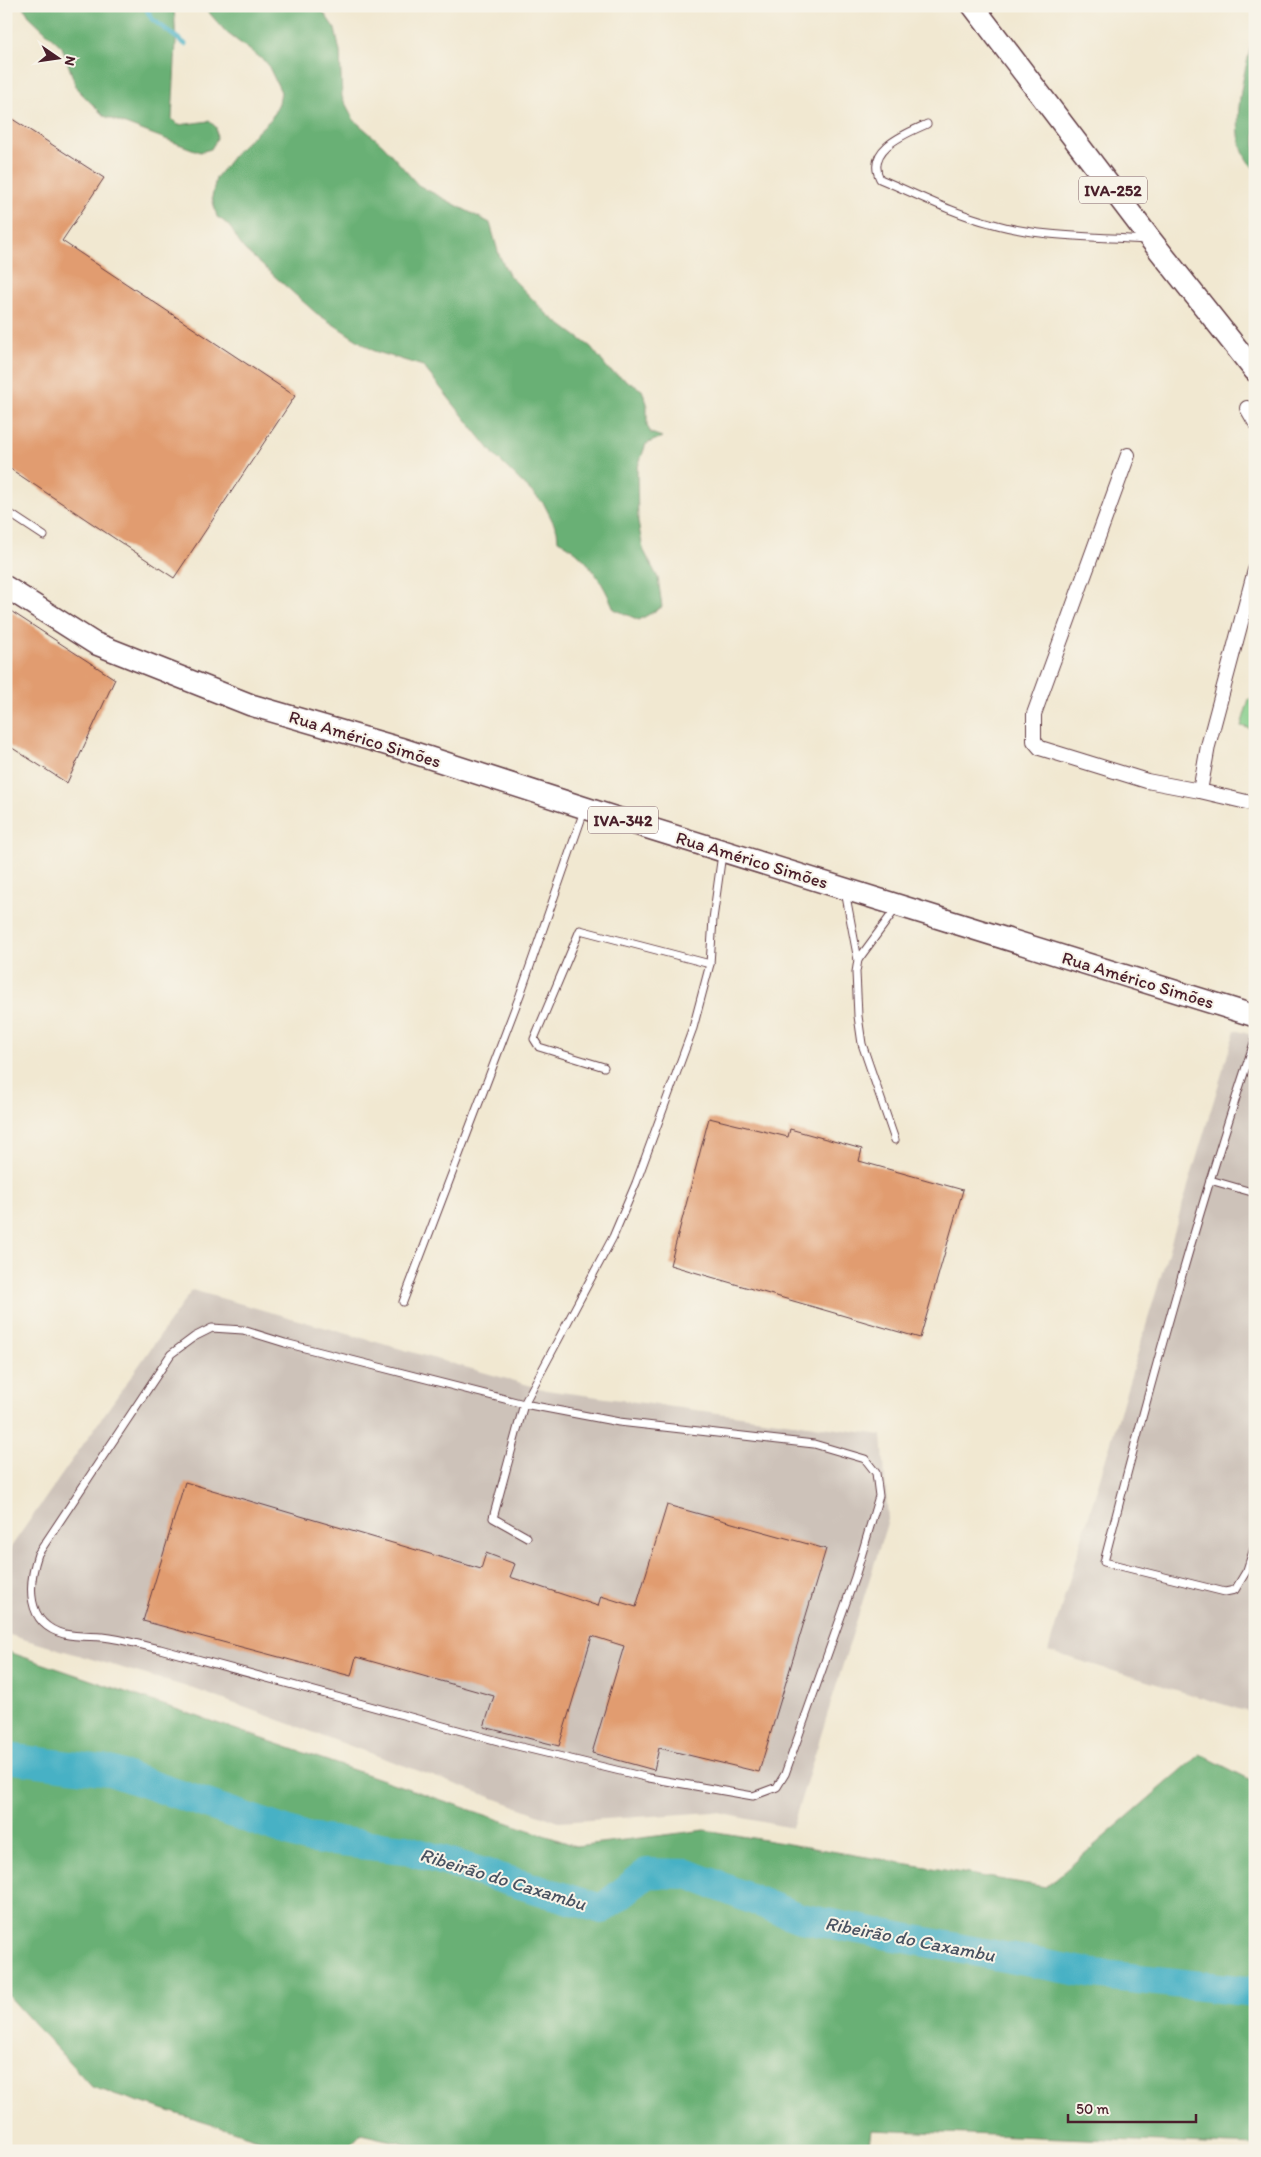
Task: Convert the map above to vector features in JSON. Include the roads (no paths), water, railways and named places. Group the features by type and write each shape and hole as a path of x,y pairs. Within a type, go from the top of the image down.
{"main road":[{"name":"IVA-252","path":"973,6 1151,240 1255,371"},
{"name":"Rua Américo Simões","path":"6,587 94,643 251,705 399,748 585,809 1255,1016"}],"street":[{"path":"1247,408 1255,422"},
{"path":"1128,455 1034,714 1034,741 1040,748 1138,778 1255,804"},
{"path":"1200,791 1208,746 1255,570"}],"lane":[{"path":"927,124 894,140 878,156 875,169 880,179 945,208 991,224 1041,233 1151,240"},
{"path":"6,510 44,536"},
{"path":"403,1302 520,995 585,809"},
{"path":"527,1537 493,1518 524,1404 613,1237 636,1183 693,1028 710,964 722,851"},
{"path":"845,888 858,960 858,1016 862,1044 895,1140"},
{"path":"858,960 898,905"},
{"path":"604,1067 538,1047 534,1040 580,930 710,964"},
{"path":"1255,1040 1210,1180 1140,1420 1104,1562 1225,1592 1235,1590 1247,1570 1255,1545"},
{"path":"1210,1180 1255,1193"},
{"path":"212,1328 243,1330 285,1343 524,1404 619,1422 814,1444 865,1459 876,1473 879,1496 855,1577 785,1774 777,1787 753,1796 649,1778 513,1745 160,1648 105,1637 64,1634 45,1624 34,1608 30,1593 31,1575 38,1554 63,1514 171,1354 194,1337 212,1328"}],"waterway":[{"path":"145,6 152,19 185,44"},
{"name":"Ribeirão do Caxambu","path":"6,1758 110,1771 306,1838 405,1849 602,1909 647,1873 688,1874 800,1918 1094,1974 1255,1992"}]}
